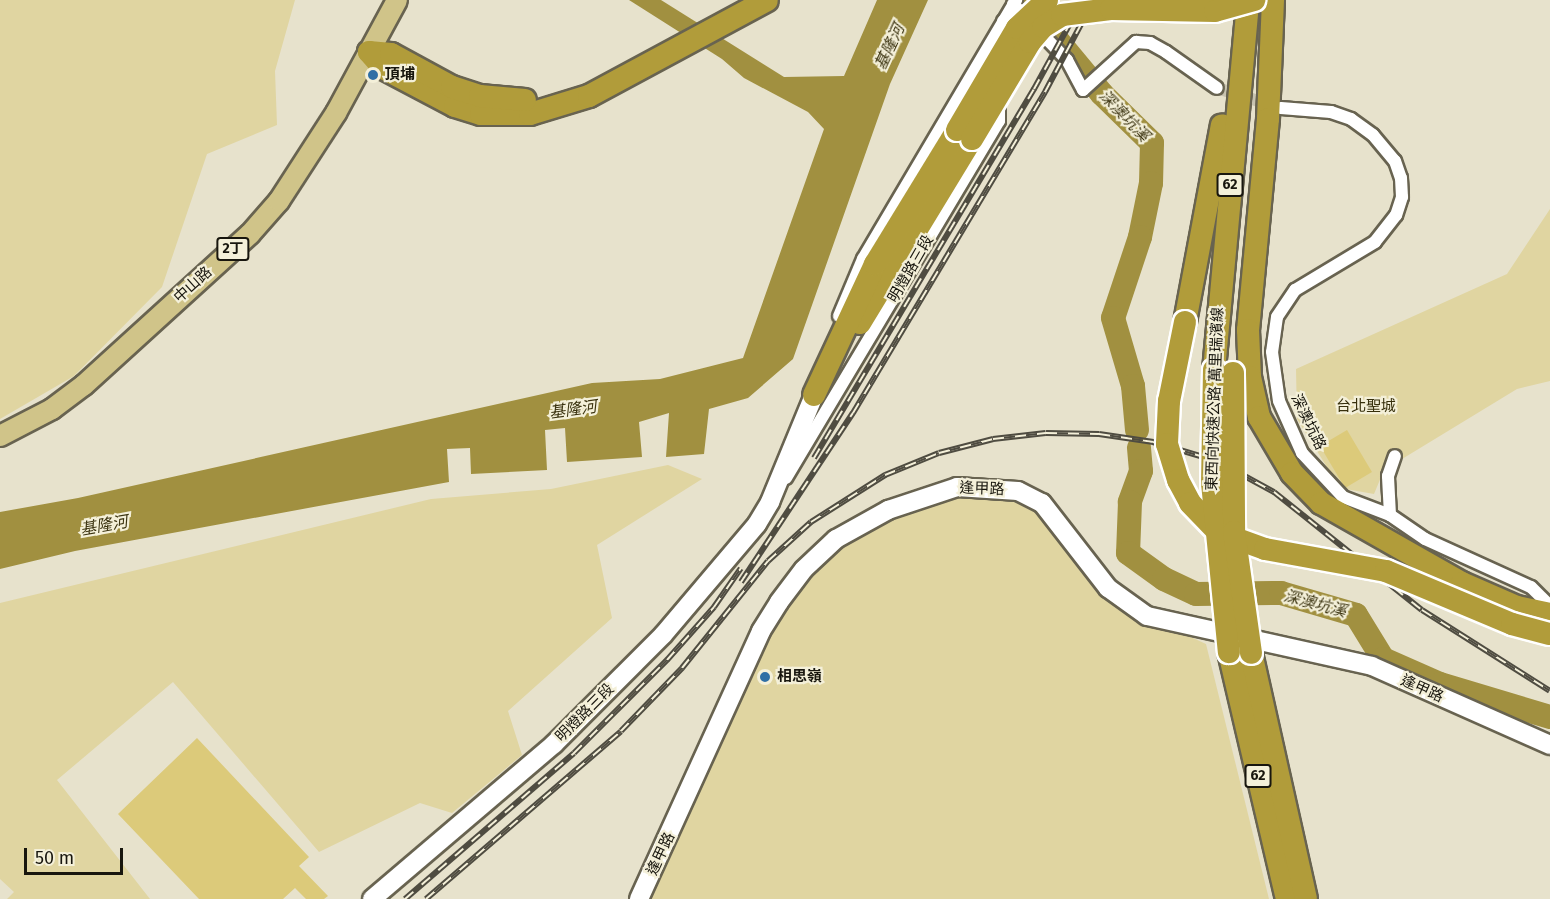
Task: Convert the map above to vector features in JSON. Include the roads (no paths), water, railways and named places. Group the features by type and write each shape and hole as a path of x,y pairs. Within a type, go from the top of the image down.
{"highway":[{"path":"369,52 383,68 429,95 480,114 531,114 557,109 737,0"},
{"path":"624,70 767,0"},
{"path":"814,394 965,134 1017,28 1047,0"},
{"path":"1247,0 1169,401 1167,444 1175,472 1190,503 1218,532 1264,549 1386,572 1512,624 1550,634"},
{"name":"東西向快速公路 萬里瑞濱線","path":"1247,0 1232,373 1234,532 1240,653 1287,899"},
{"path":"965,134 1042,27 1062,15 1111,9 1215,11 1254,0"},
{"name":"東西向快速公路 萬里瑞濱線","path":"1232,373 1236,303 1270,0"},
{"path":"1232,373 1292,472 1321,503 1462,584 1517,607 1550,614"},
{"name":"東西向快速公路 萬里瑞濱線","path":"1240,653 1306,899"}],"main road":[{"name":"中山路","path":"0,436 52,409 84,385 250,234 285,191 336,113 397,0"},
{"name":"明燈路三段","path":"372,899 554,744 663,635 757,524 771,502 814,394"},
{"name":"逢甲路","path":"639,899 761,632 779,602 804,569 836,539 888,510 957,487 1018,491 1042,503 1108,588 1147,616 1371,666 1550,745"}],"street":[{"name":"明燈路三段","path":"814,394 840,314 863,260 1014,3 1067,60 1078,85 1085,91 1136,42 1150,43 1217,88"},
{"name":"明燈路三段","path":"771,502 999,122 1003,21"},
{"path":"973,73 991,68 996,72 999,84"},
{"name":"深澳坑路","path":"1281,108 1331,112 1352,119 1373,135 1395,161 1401,178 1402,197 1396,215 1375,242 1295,290 1284,302 1277,316 1272,352 1279,401 1302,453 1343,497 1390,515 1425,539 1530,586 1550,606"},
{"path":"1390,515 1388,476 1395,456"}],"water":[{"name":"基隆河","path":"629,0 661,0 784,77 844,76 877,0 928,0 890,84 793,359 748,398 709,409 704,454 666,457 669,413 639,422 642,457 567,462 565,428 545,430 547,470 471,474 470,448 447,449 449,482 75,551 0,569 0,512 78,498 592,383 660,379 743,358 824,129 808,112 744,78 722,59"}],"waterway":[{"name":"深澳坑溪","path":"1024,0 1102,94 1152,143 1151,183 1140,237 1113,318 1133,386 1137,430"},
{"name":"深澳坑溪","path":"1139,448 1141,471 1130,502 1128,553 1164,579 1196,594 1281,593 1356,615 1383,659 1440,684 1550,717"}],"tunnel":[{"path":"1217,88 1271,105"}],"railway":[{"path":"814,458 1034,89 1083,0"},
{"path":"741,582 853,413 1045,92 1094,0"},
{"path":"426,899 621,731 682,668 768,561 811,522 885,475 939,453 993,439 1046,433 1099,434 1153,442 1217,461 1274,492 1422,610 1550,691"},
{"path":"405,899 574,753 667,660 714,607 741,568"}],"place":[{"name":"頂埔","path":"373,75"},
{"name":"相思嶺","path":"765,677"}],"park label":[{"name":"台北聖城","path":"1366,407"}]}
